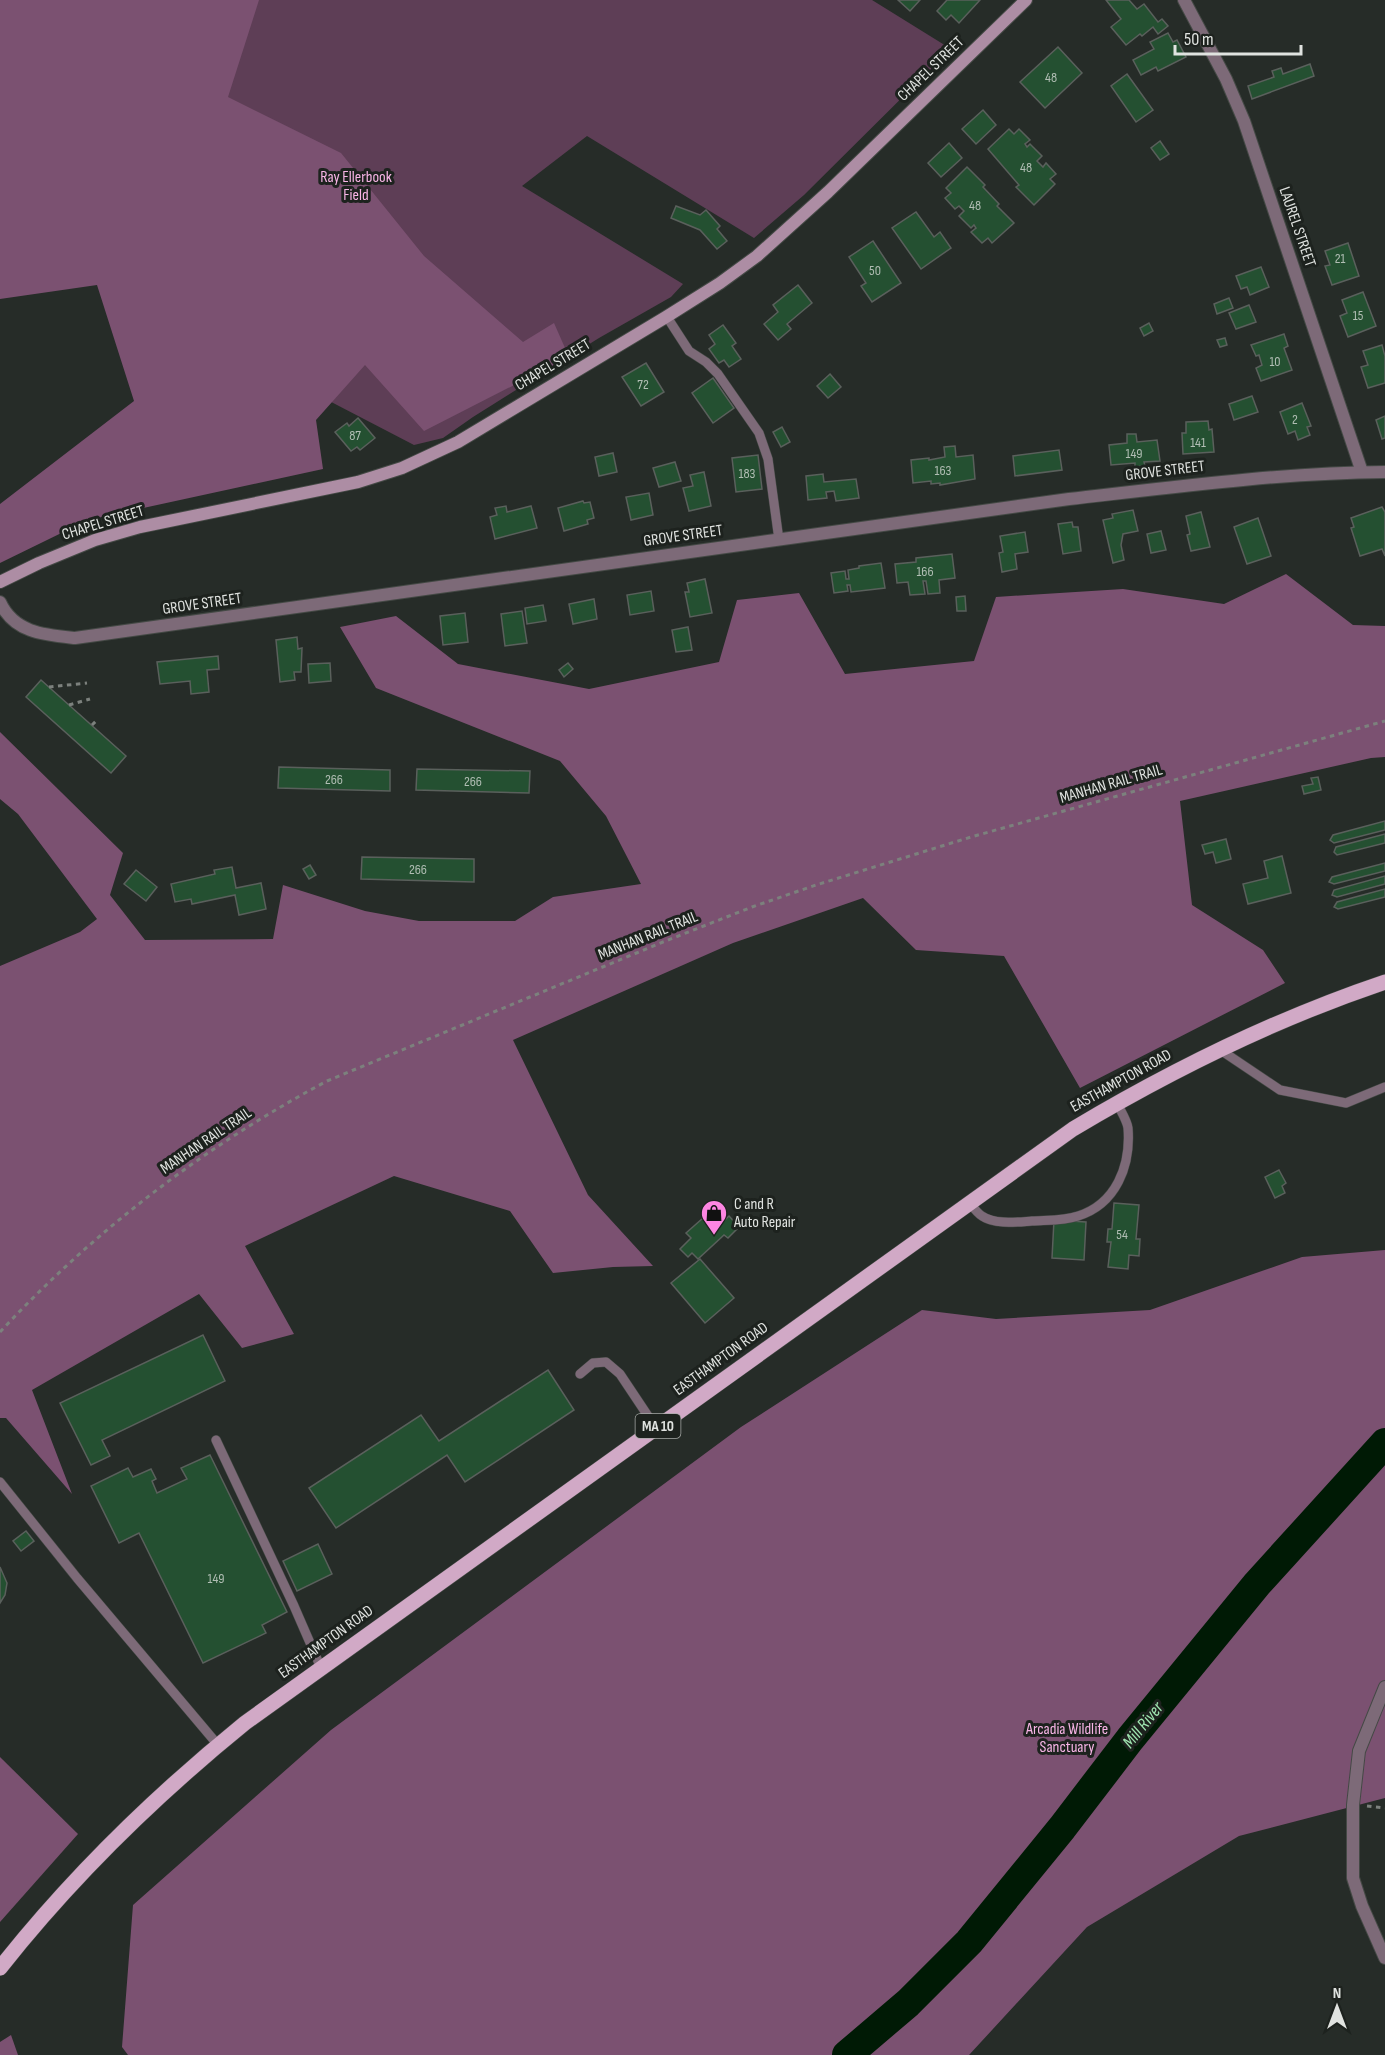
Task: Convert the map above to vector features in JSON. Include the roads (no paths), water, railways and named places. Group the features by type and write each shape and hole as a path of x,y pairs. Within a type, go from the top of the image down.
{"main road":[{"name":"CHAPEL STREET","path":"0,582 72,549 140,527 358,482 402,468 458,442 667,316 720,283 757,256 790,227 1022,1"},
{"name":"EASTHAMPTON ROAD","path":"0,1968 60,1897 105,1849 218,1744 1073,1129 1219,1049 1323,1004 1385,982"}],"street":[{"name":"LAUREL STREET","path":"1184,0 1226,79 1244,121 1362,472"},
{"name":"GROVE STREET","path":"0,602 11,619 22,627 43,635 75,638 1069,499 1298,475 1385,472"},
{"path":"1385,1687 1359,1751 1353,1805 1353,1878 1362,1906 1385,1958"}],"lane":[{"path":"667,316 688,351 706,362 718,374 759,433 768,459 779,540"},
{"path":"1219,1049 1280,1090 1346,1103 1385,1087"},
{"path":"970,1203 981,1216 990,1220 1007,1222 1076,1217 1100,1206 1115,1189 1122,1176 1126,1154 1128,1126 1117,1103"},
{"path":"580,1374 593,1363 606,1362 620,1374 656,1428"},
{"path":"216,1440 321,1668"},
{"path":"0,1482 85,1587 218,1744"}],"waterway":[{"name":"Mill River","path":"847,2055 908,2003 969,1942 1257,1584 1385,1443"}],"place":[{"name":"C and R Auto Repair","path":"714,1236"}],"park label":[{"name":"Ray Ellerbook Field","path":"356,186"},
{"name":"Arcadia Wildlife Sanctuary","path":"1067,1738"}]}
